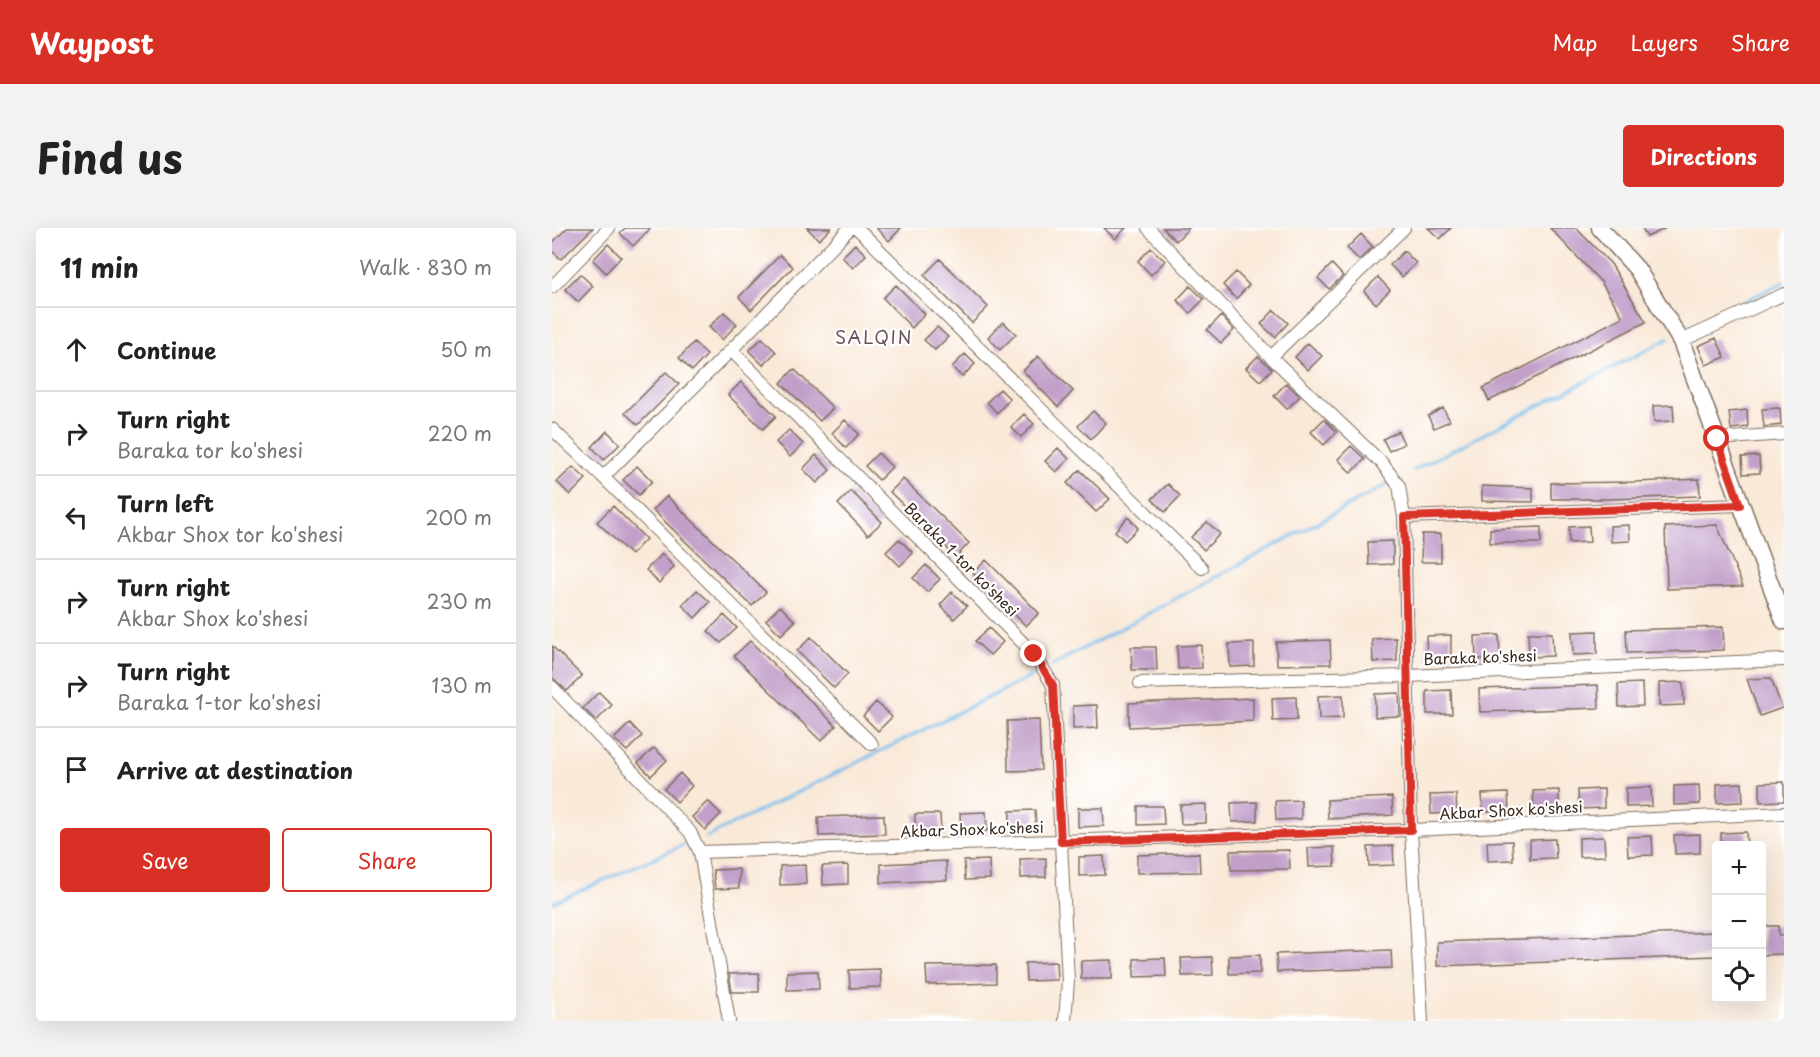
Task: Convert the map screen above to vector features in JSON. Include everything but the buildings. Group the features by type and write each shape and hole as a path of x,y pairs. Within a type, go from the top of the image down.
{"street":[{"path":"552,287 609,228"},
{"path":"603,477 850,228"},
{"path":"857,228 1202,568"},
{"path":"1148,228 1271,357 1382,463 1399,486 1404,517 1411,830 1422,1021"},
{"path":"1271,357 1404,228"},
{"path":"1600,228 1637,269 1681,341 1740,505 1780,595 1784,621"},
{"path":"1681,341 1784,294"},
{"name":"Baraka 1-tor ko'shesi","path":"731,350 1034,654 1053,685 1068,981 1065,1021"},
{"path":"552,429 872,744"},
{"path":"1717,439 1784,434"},
{"path":"1404,517 1740,505"},
{"name":"Baraka ko'shesi","path":"1140,683 1407,676 1784,660"},
{"path":"552,687 690,832 700,852 729,1021"},
{"name":"Akbar Shox ko'shesi","path":"700,852 1411,830 1784,813"}],"waterway":[{"path":"1684,330 1784,282"},
{"path":"1414,470 1668,339"},
{"path":"1053,665 1392,482"},
{"path":"707,837 1038,673"},
{"path":"552,903 688,843"}],"district":[{"name":"SALQIN","path":"874,338"}],"route":[{"path":"1034,654 1053,685 1061,842 1411,830 1404,517 1740,505 1717,439"}]}
